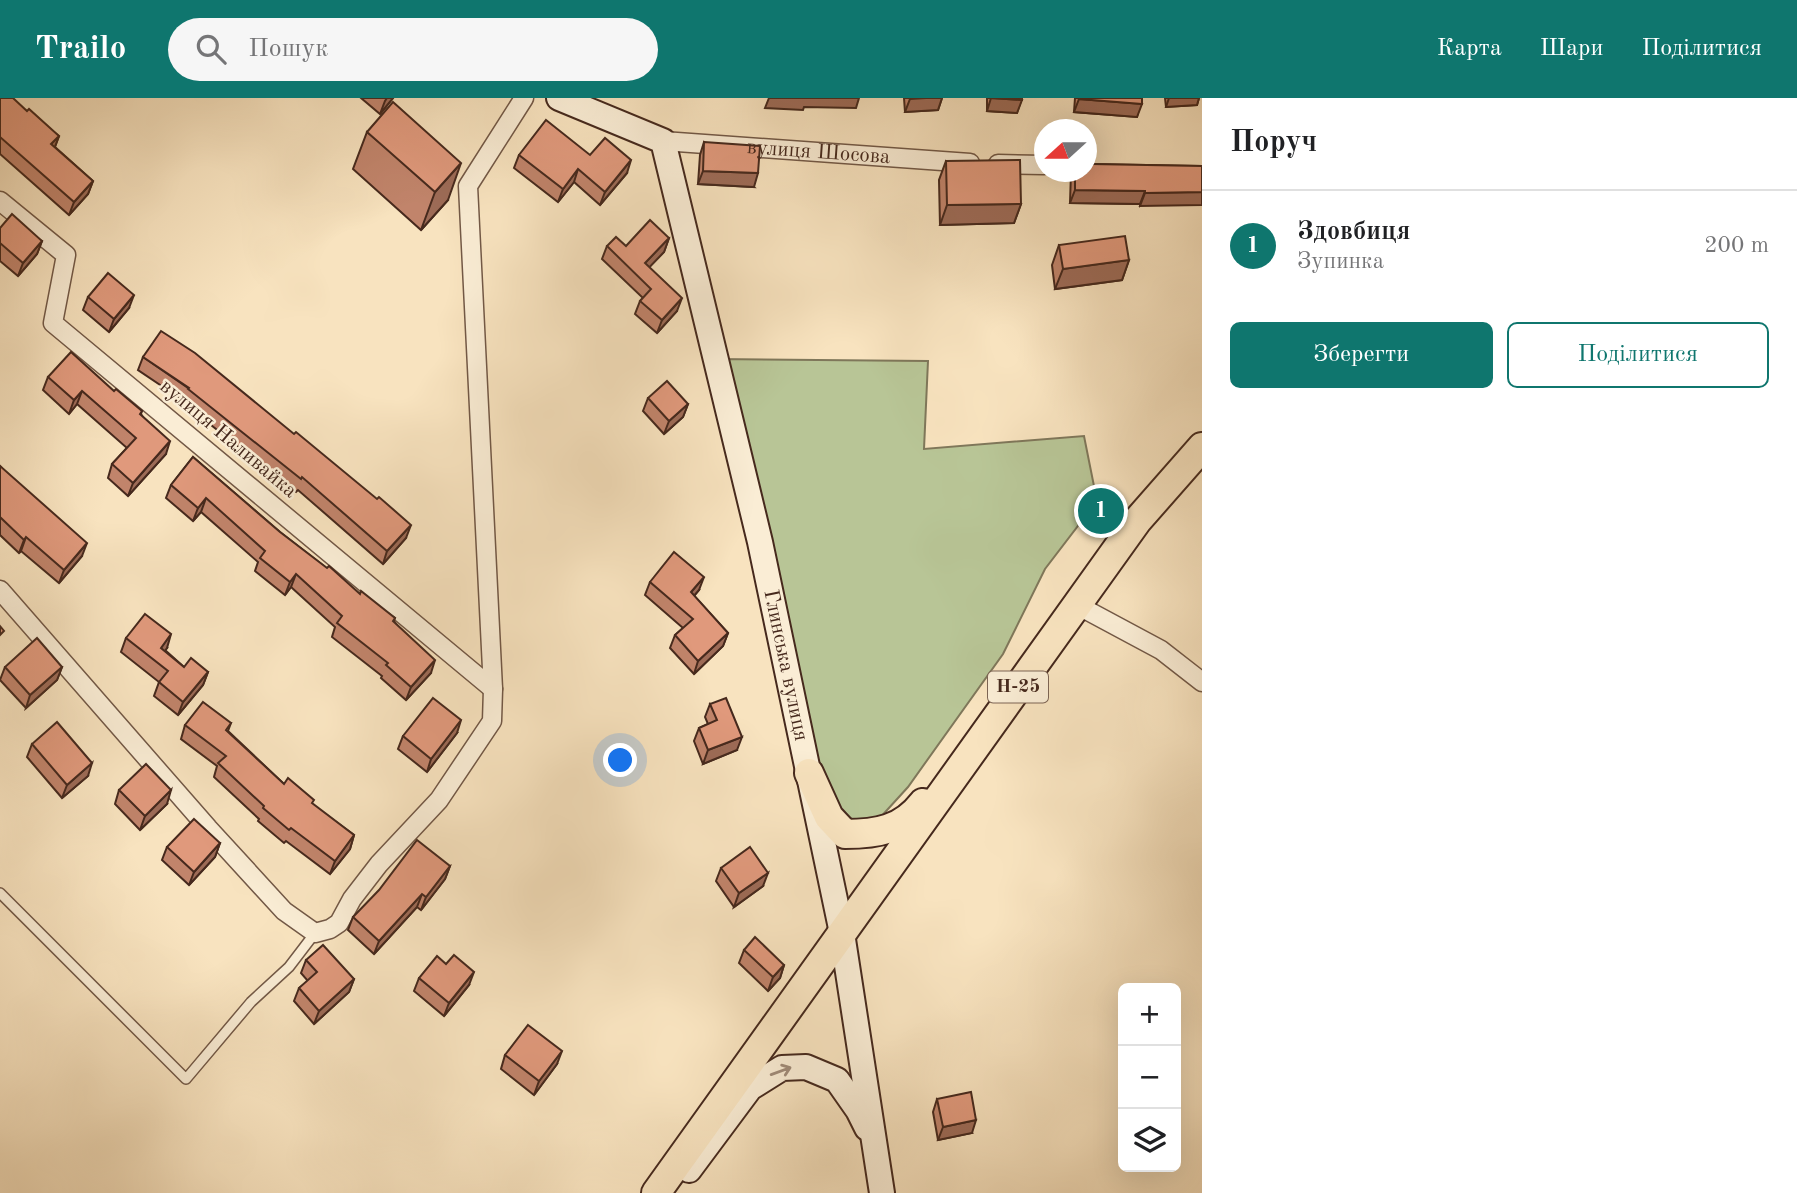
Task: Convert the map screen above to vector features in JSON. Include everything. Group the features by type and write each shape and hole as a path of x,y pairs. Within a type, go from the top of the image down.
{"main road":[{"name":"вулиця Шосова","path":"559,98 663,141"},
{"name":"Глинська вулиця","path":"663,141 760,542 809,773 842,933 882,1193"},
{"name":"Н-25","path":"656,1193 1137,521 1202,447"},
{"path":"809,773 829,817 845,834 872,834 900,824 918,810 972,740 984,734"},
{"path":"672,1193 750,1088 782,1068 806,1067 837,1080 858,1110 875,1145"}],"street":[{"path":"0,590 284,911 315,933 339,923 352,899 379,864 439,800 492,722 493,689 468,186 524,98"},
{"name":"вулиця Шосова","path":"663,141 953,163 1034,165"},
{"name":"вулиця Наливайка","path":"0,201 66,255 53,323 493,689"},
{"path":"1077,605 1161,650 1202,682"}],"lane":[{"path":"0,893 186,1079 250,1002 289,967 315,933"}],"green space":[{"path":"715,359 928,361 924,449 1084,436 1097,501 1045,569 1003,654 908,787 878,820 832,825"}],"building":[{"path":"0,98 13,98 27,111 29,109 59,136 51,144 93,181 74,202 0,137"},
{"path":"991,98 1022,98 1022,100"},
{"path":"1142,98 1142,104 1079,99"},
{"path":"393,102 461,163 435,192 367,132"},
{"path":"546,120 590,155 605,138 631,160 605,192 578,169 563,189 519,155"},
{"path":"704,142 760,146 758,173 703,171"},
{"path":"1020,160 1021,204 947,205 946,161"},
{"path":"1097,164 1202,166 1202,192 1075,190 1075,182 1097,182"},
{"path":"12,214 42,241 23,263 0,243 0,228"},
{"path":"650,220 669,238 645,263 682,298 662,320 640,301 651,289 607,246 616,237 626,246"},
{"path":"1125,236 1129,260 1063,269 1059,245"},
{"path":"108,273 134,295 114,319 88,297"},
{"path":"161,331 195,353 411,525 387,551 302,477 301,479 189,388 143,357"},
{"path":"71,352 114,391 116,389 142,411 140,414 170,441 133,483 112,464 136,438 82,391 74,400 48,377"},
{"path":"667,381 688,404 669,421 648,398"},
{"path":"193,457 280,532 327,568 329,566 360,594 361,591 395,618 393,621 435,660 411,687 386,665 388,663 337,623 342,616 296,574 290,582 260,558 265,551 206,498 198,508 171,485"},
{"path":"0,466 87,543 64,570 26,537 24,540 0,517"},
{"path":"674,552 704,577 691,592 728,633 698,661 675,635 693,619 650,582"},
{"path":"145,614 171,634 161,648 184,667 191,658 208,672 183,702 159,682 168,671 126,638"},
{"path":"37,638 62,667 30,695 5,667"},
{"path":"433,698 461,720 431,759 403,736"},
{"path":"726,698 742,737 708,750 699,728 717,720 710,704"},
{"path":"203,702 231,723 226,730 284,784 288,778 314,800 312,803 354,835 335,861 291,828 289,830 263,808 264,806 218,763 226,756 185,725"},
{"path":"57,722 92,763 67,785 32,744"},
{"path":"146,764 171,790 145,816 119,790"},
{"path":"194,819 220,843 194,872 167,847"},
{"path":"417,840 450,866 426,897 422,894 379,941 353,917 379,890"},
{"path":"750,847 768,873 739,893 721,868"},
{"path":"755,937 784,965 773,977 744,950"},
{"path":"323,945 354,979 319,1011 299,988 317,972 306,960"},
{"path":"454,955 474,972 449,1003 419,978 437,956 446,964"},
{"path":"528,1025 562,1051 539,1081 505,1055"},
{"path":"971,1092 976,1120 943,1127 937,1099"}],"place":[{"name":"Здовбиця","path":"1101,511"}]}
